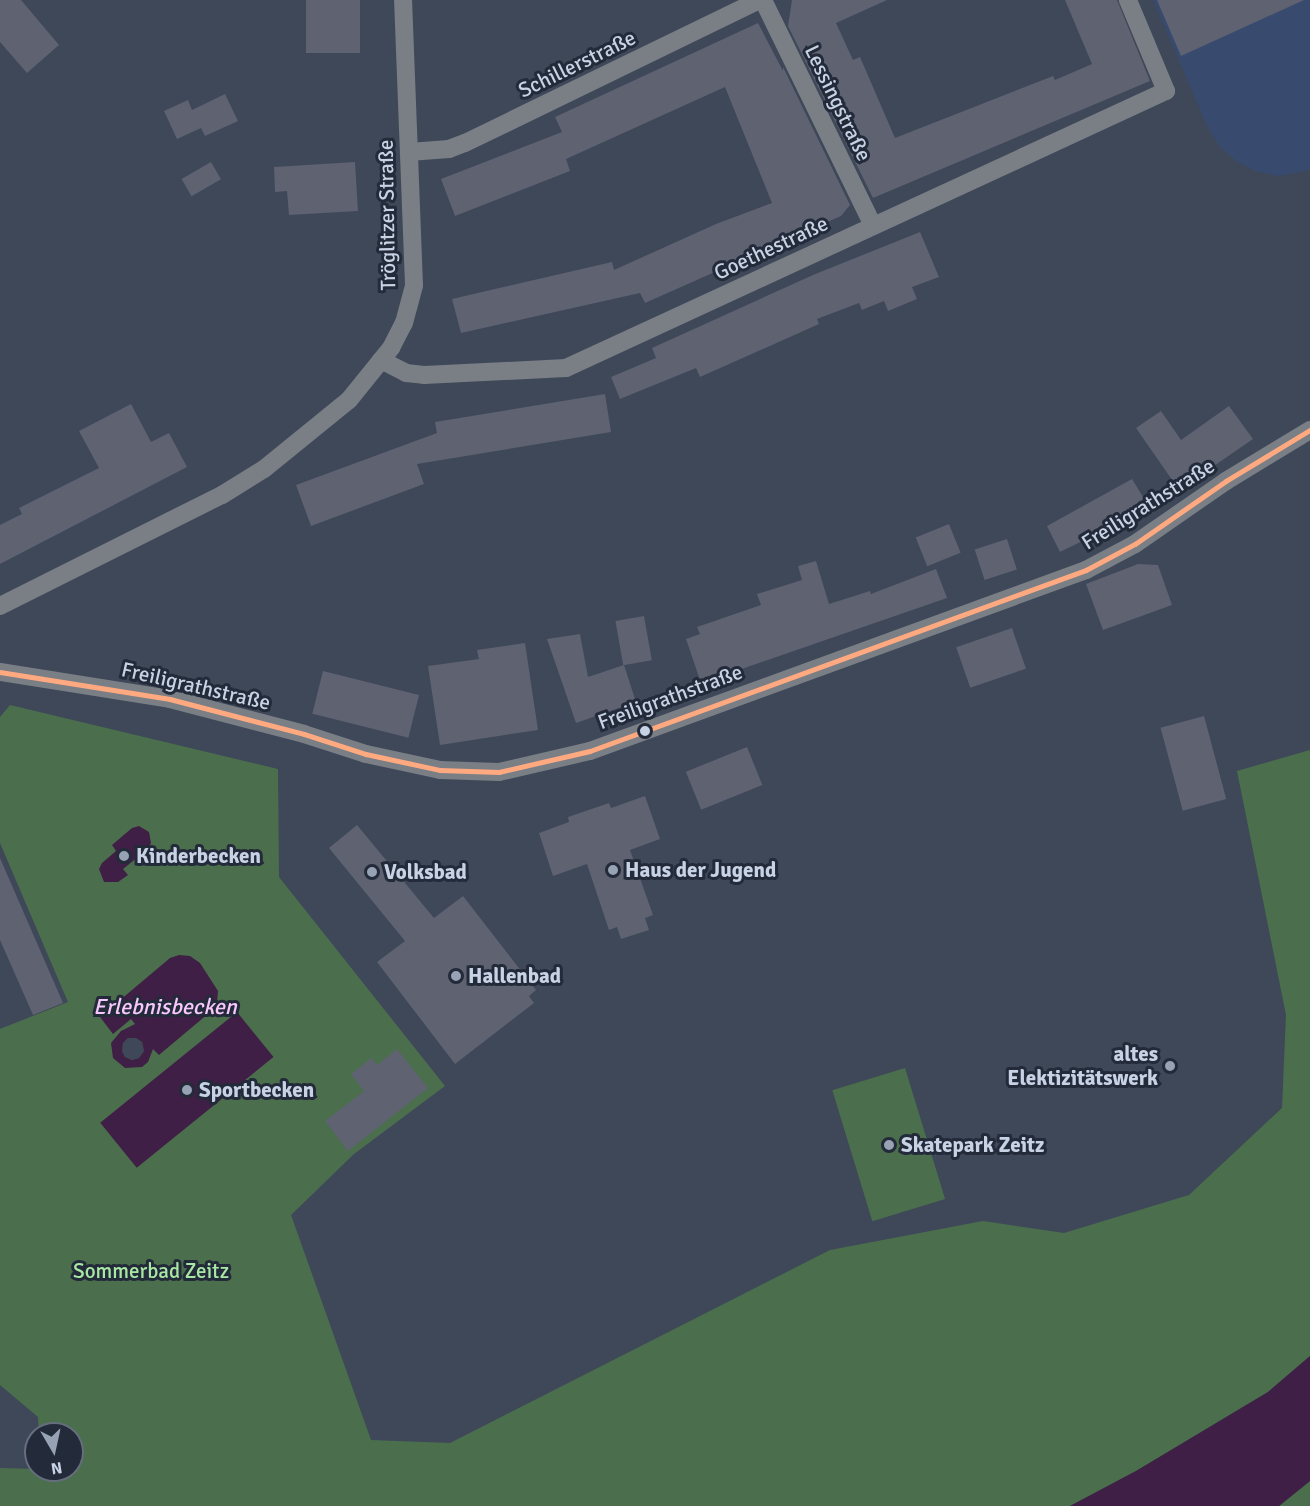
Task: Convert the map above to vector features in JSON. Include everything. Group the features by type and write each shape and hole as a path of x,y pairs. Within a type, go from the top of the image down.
{"street":[{"name":"Tröglitzer Straße","path":"0,606 222,495 264,469 349,400 381,360 404,323 414,285 403,0"},
{"name":"Schillerstraße","path":"409,152 432,152 465,143 762,0"},
{"name":"Lessingstraße","path":"762,0 873,226"},
{"name":"Goethestraße","path":"381,360 406,373 424,375 566,368 1166,90 1128,0"},
{"name":"Freiligrathstraße","path":"0,672 170,699 304,734 366,754 440,770 499,772 590,751 1086,570 1135,544 1226,481 1310,430"}],"shaded area":[{"path":"1153,0 1310,0 1310,170 1278,176 1255,171 1236,161 1220,147 1208,128"}],"green space":[{"name":"Sommerbad Zeitz","path":"10,705 278,769 279,877 445,1086 354,1154 291,1215 371,1440 450,1443 830,1250 983,1221 1064,1233 1189,1195 1282,1108 1286,1015 1237,771 1310,750 1310,1356 1268,1392 1136,1471 1070,1506 0,1506 0,1468 24,1469 24,1482 84,1482 84,1422 38,1422 38,1417 0,1385 0,1029 68,1002 0,843 0,717","holes":["128,1038 136,1038 142,1042 144,1051 139,1058 132,1060 125,1057 122,1051 123,1043"]},
{"name":"Skatepark Zeitz","path":"905,1068 945,1199 872,1221 832,1090"},
{"path":"1310,1481 1310,1506 1279,1506"}],"water":[{"name":"Kinderbecken","path":"139,826 149,832 151,843 148,849 123,869 128,875 118,882 104,882 99,869 102,863 116,851 112,845 132,828"},
{"name":"Erlebnisbecken","path":"179,955 190,956 200,963 218,991 217,1003 209,1013 159,1055 153,1049 148,1062 142,1067 125,1068 113,1058 111,1043 121,1031 135,1024 131,1019 113,1034 100,1017 170,958","holes":["128,1038 136,1038 142,1042 144,1051 139,1058 132,1060 125,1057 122,1051 123,1043"]},
{"name":"Sportbecken","path":"237,1012 274,1057 137,1168 100,1123"},
{"path":"1310,1356 1310,1481 1279,1506 1070,1506 1136,1471 1268,1392"}],"building":[{"path":"0,0 21,0 59,45 27,73 0,42"},
{"path":"306,0 360,0 360,53 306,53"},
{"path":"792,0 887,0 836,23 853,60 860,57 895,138 1053,76 1055,80 1092,64 1065,0 1117,0 1150,81 873,198 788,26"},
{"path":"1157,0 1304,0 1181,56"},
{"path":"758,23 783,71 783,67 850,205 841,216 645,303 640,293 461,333 452,299 612,262 614,270 716,224 772,203 725,87 566,159 570,171 455,216 441,179 562,132 555,117"},
{"path":"225,94 238,121 205,136 201,128 177,139 164,111 188,100 192,110"},
{"path":"211,162 221,179 192,196 182,179"},
{"path":"355,162 358,211 289,215 287,191 275,192 274,167"},
{"path":"920,232 939,277 912,287 917,299 888,311 884,301 862,310 859,303 817,319 819,324 700,377 696,368 620,399 611,377 656,358 652,348 813,275"},
{"path":"605,394 611,432 417,464 424,484 311,526 296,485 437,433 435,422"},
{"path":"131,404 151,442 169,433 187,467 0,564 0,525 22,514 19,508 99,468 79,431"},
{"path":"1229,406 1253,439 1179,490 1136,428 1161,411 1181,440"},
{"path":"1132,479 1148,505 1060,552 1047,526"},
{"path":"949,524 961,553 927,566 916,537"},
{"path":"1007,539 1017,569 985,580 975,550"},
{"path":"816,561 829,604 870,591 871,594 936,569 947,598 701,683 686,639 700,634 697,627 761,605 757,594 802,580 798,566"},
{"path":"1138,564 1158,565 1172,605 1103,630 1086,584"},
{"path":"644,616 652,660 623,665 615,621"},
{"path":"1012,628 1026,669 970,688 956,647"},
{"path":"580,634 588,677 624,665 636,702 576,723 547,639"},
{"path":"525,643 538,730 440,745 428,666 479,659 477,650"},
{"path":"323,671 419,695 408,738 312,714"},
{"path":"1204,716 1226,799 1183,811 1161,728"},
{"path":"747,747 762,785 701,810 686,772"},
{"name":"Haus der Jugend","path":"645,796 660,839 630,850 653,915 645,918 649,930 621,939 617,927 609,930 587,864 553,876 539,833 569,822 568,817 609,803 611,808"},
{"name":"Hallenbad","path":"357,825 434,918 463,896 536,990 529,996 534,1003 455,1064 377,962 405,941 329,848"},
{"path":"0,858 63,1003 33,1015 0,940"},
{"path":"397,1049 428,1088 348,1151 325,1121 364,1091 351,1074 371,1058 377,1065"}],"transit line":[{"path":"0,672 170,699 304,734 366,754 440,770 499,772 590,751 1086,570 1135,544 1226,481 1310,430"}],"place":[{"name":"Kinderbecken","path":"124,856"},
{"name":"Haus der Jugend","path":"613,870"},
{"name":"Volksbad","path":"372,872"},
{"name":"Hallenbad","path":"456,976"},
{"name":"altes Elektizitätswerk","path":"1170,1066"},
{"name":"Sportbecken","path":"187,1090"},
{"name":"Skatepark Zeitz","path":"889,1145"}]}
